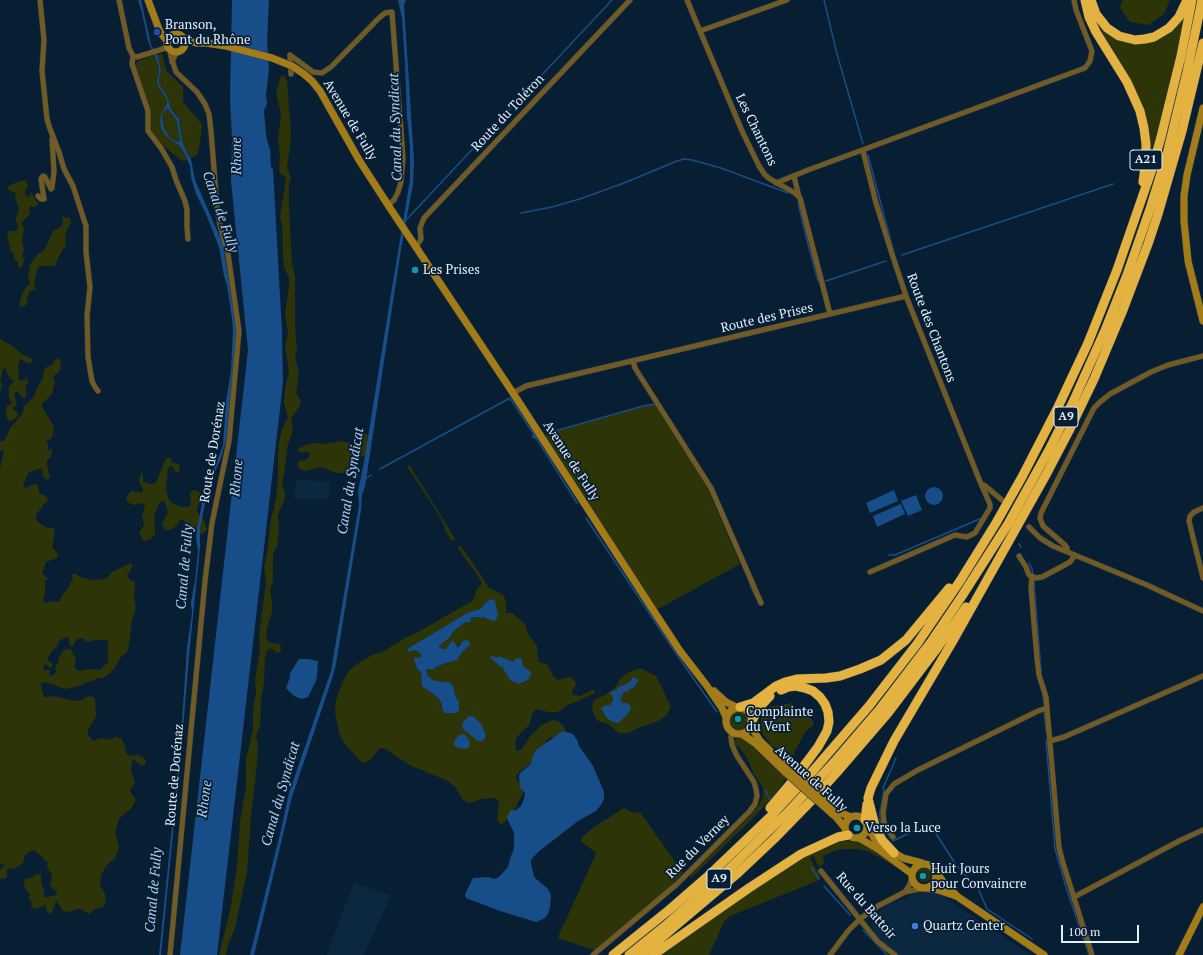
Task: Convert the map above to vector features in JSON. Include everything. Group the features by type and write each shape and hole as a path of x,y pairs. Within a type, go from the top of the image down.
{"highway":[{"name":"A21","path":"1085,0 1092,25 1132,90 1143,120 1146,144 1145,167 1141,194 1131,231"},
{"path":"1091,0 1096,14 1106,28 1119,36 1136,40 1154,37 1169,28 1179,17 1187,0"},
{"path":"613,955 708,877 772,815 845,735 913,649 943,608 996,523 1038,447 1073,377 1103,307 1151,172 1167,115 1192,0"},
{"name":"A9","path":"629,955 695,901 737,862 788,812 836,760 879,710 922,653 962,596 1004,530 1049,450 1073,402 1099,346 1127,275 1150,209 1169,147 1202,0"},
{"name":"A9","path":"641,955 749,863 775,838 865,741 918,674 961,614 1035,495 1088,392 1112,339 1134,283 1174,161 1190,103 1203,45"},
{"path":"866,824 866,807 868,798 875,778 891,745 1035,495"},
{"path":"739,708 755,701 776,686 785,682 797,679 826,678 846,674 867,667 887,656 906,640 927,616 962,571 996,523"},
{"path":"708,877 768,811 803,768 823,739 828,728 829,718 825,704 818,694 807,688 793,686 783,689 769,697 758,709 752,722"},
{"path":"868,798 874,826 882,840 894,853"},
{"path":"653,955 749,888 801,854 847,832"}],"main road":[{"path":"148,0 167,47 173,51 180,50 196,43"},
{"path":"159,30 174,35 179,35 184,39 196,43"},
{"path":"167,47 170,37 174,35"},
{"path":"180,50 185,43 184,39"},
{"name":"Avenue de Fully","path":"196,43 226,46 277,60 292,66 304,74 320,91 353,150 388,205 513,393 680,651 707,686 722,708 726,717"},
{"path":"1203,108 1187,175 1184,196 1184,222 1188,261 1203,321"},
{"name":"Avenue de Fully","path":"707,686 726,702 739,708"},
{"path":"739,708 744,708 749,712 752,722 748,730 742,734 732,732 726,724 726,717 730,711 739,708"},
{"name":"Avenue de Fully","path":"752,722 755,733 760,741 787,771"},
{"name":"Avenue de Fully","path":"742,734 755,743 831,809 847,832"},
{"name":"Avenue de Fully","path":"831,809 851,817"},
{"path":"866,824 865,835 859,838 852,838 847,832 846,822 851,817 858,816 866,824 877,841 894,853 909,860 930,864 945,884 958,897 1044,955"},
{"path":"859,838 878,849 912,876 916,885 958,897"},
{"path":"912,876 915,867 922,863"},
{"path":"926,888 935,882 936,872"},
{"path":"1179,955 1203,907"}],"street":[{"path":"40,0 44,40 42,71 47,119 64,169 85,222 86,252 90,287 87,331 88,357 92,381 98,391"},
{"path":"119,0 126,38 130,53 133,56 132,64 148,108 148,131 173,169 186,203 188,239"},
{"name":"Route du Toléron","path":"414,244 421,239 420,228 424,218 630,0"},
{"name":"Les Chantons","path":"687,0 742,131 759,166 765,175 776,183 1078,71 1087,66 1091,58 1092,51 1076,10 1074,0"},
{"path":"700,31 787,0"},
{"path":"291,74 290,55 315,73 320,74 325,72 378,18 385,13 392,12 403,158 401,182 398,192 394,200 388,205"},
{"path":"133,56 138,57 146,55 167,47"},
{"name":"Route de Dorénaz","path":"167,47 172,62 179,75 193,87 201,98 208,114 211,131 217,207 228,254 239,331 228,441 214,513 205,581 170,955"},
{"path":"172,62 180,50"},
{"path":"38,196 41,199 44,199 42,177 45,177 51,189 52,188 54,171 51,132"},
{"name":"Route des Chantons","path":"863,151 878,210 906,296 990,504 990,508 975,533 968,537 955,535 870,572"},
{"path":"794,176 830,314"},
{"path":"776,183 795,193 800,198"},
{"name":"Route des Prises","path":"513,393 526,386 906,296"},
{"path":"1067,552 1065,545 1043,526 1040,518 1041,513 1094,408 1110,394 1151,372 1203,356"},
{"path":"633,361 711,488 761,603"},
{"path":"981,484 1002,500"},
{"path":"1203,508 1191,514 1189,523 1203,578"},
{"path":"1029,527 1036,535 1067,552 1147,585 1203,611"},
{"path":"1019,556 1026,566 1029,575 1037,578 1070,562 1075,555"},
{"path":"1032,577 1031,588 1038,670 1045,693 1047,708 1059,848 1092,955"},
{"path":"1050,741 1064,737 1203,676"},
{"path":"893,837 885,826 883,813 886,794 894,784 918,770 1047,708"},
{"name":"Rue du Verney","path":"593,955 672,888 749,812 755,804 757,796 754,782 737,756 732,745 732,732"},
{"path":"1074,897 1167,847 1203,830"},
{"name":"Rue du Battoir","path":"820,871 878,942 895,955"},
{"path":"904,892 909,886 912,876"},
{"path":"830,955 848,930 878,906 904,892 926,888"}],"shaded area":[{"path":"296,479 330,482 329,499 294,499"},
{"path":"354,883 391,895 364,955 327,955 340,918"},
{"path":"919,892 936,892 1031,955 890,955 875,943 871,922 883,908"}],"green space":[{"path":"1123,0 1170,0 1164,14 1148,25 1130,22 1120,8"},
{"path":"1093,15 1127,41 1173,29 1183,21 1180,42 1155,142 1151,150 1154,151 1148,170 1148,132"},
{"path":"162,54 166,70 183,87 183,102 202,124 197,155 191,158 182,141 180,122 177,115 171,109 166,94 159,84 161,69 157,55"},
{"path":"153,55 158,64 159,70 157,84 167,100 167,104 161,114 161,128 171,141 180,146 187,160 182,161 156,140 151,132 151,116 135,65 138,61"},
{"path":"283,75 287,81 291,133 287,167 291,178 289,184 289,208 292,264 295,276 295,326 297,350 295,357 299,373 296,393 301,401 291,419 293,430 288,444 282,484 285,498 278,514 279,530 277,546 273,554 273,581 270,591 272,612 266,635 268,642 280,644 281,649 280,652 277,653 271,648 267,651 265,657 260,726 256,736 258,743 257,763 247,872 235,928 228,945 226,955 219,955 230,911 237,867 240,822 246,787 246,760 253,729 253,708 256,693 255,680 260,650 259,635 266,583 264,567 268,548 270,524 276,499 279,443 282,429 288,417 284,403 285,388 289,372 285,347 288,332 285,314 289,278 284,267 282,224 280,218 286,180 280,173 279,169 280,157 278,139 281,114 276,92 281,76"},
{"path":"167,108 177,122 179,142 169,137 164,128 162,116 163,112"},
{"path":"25,180 28,185 25,194 29,197 31,192 38,204 35,207 30,206 29,215 21,223 24,228 22,241 24,251 22,256 24,259 23,266 20,268 18,267 18,262 14,260 14,253 10,250 7,236 9,231 16,231 18,227 16,218 19,209 15,198 15,192 7,189 15,183"},
{"path":"64,216 65,218 69,217 71,222 65,235 66,245 55,266 39,266 34,283 36,289 29,292 26,305 21,307 19,305 22,294 30,283 28,277 30,264 39,253 44,251 53,231 62,226 62,218"},
{"path":"0,339 8,343 23,355 32,359 32,362 29,364 20,359 18,367 19,379 20,381 26,379 28,380 25,387 26,395 25,398 22,398 18,392 14,393 17,404 13,408 18,413 17,417 9,421 7,418 6,408 12,404 9,397 9,386 15,381 10,379 5,368 3,369 0,381"},
{"path":"58,358 60,360 61,367 59,372 53,377 55,383 53,393 41,405 54,426 52,438 46,441 48,444 48,451 51,448 52,449 51,457 47,460 50,477 47,480 43,476 42,468 38,469 29,472 23,484 25,488 37,484 39,493 47,497 48,501 36,515 36,519 39,523 48,528 53,528 55,531 52,547 58,554 57,558 46,562 42,573 48,579 45,581 43,601 46,603 60,601 61,597 73,580 72,575 74,573 89,580 102,580 107,578 112,572 131,563 133,565 127,576 135,583 134,596 136,608 132,620 127,652 120,658 115,668 110,673 103,678 98,678 79,686 65,689 45,682 41,684 42,690 44,697 53,696 75,701 91,696 95,698 96,716 88,730 88,735 93,741 101,738 111,740 115,737 121,738 124,743 126,753 130,756 138,755 146,760 145,764 141,766 135,760 132,761 131,771 135,782 130,791 136,800 130,810 119,819 115,833 119,846 118,851 115,858 106,866 101,875 100,885 105,894 106,900 103,907 95,909 89,914 80,909 66,912 62,910 56,900 54,909 50,914 47,912 45,905 36,909 31,908 32,903 29,899 30,894 25,889 25,879 33,878 33,876 37,874 41,874 44,897 56,895 57,893 56,890 50,885 52,875 46,866 48,863 34,850 25,855 23,863 16,868 7,869 7,877 4,879 0,878 0,870 5,865 0,864 0,469 4,450 0,451 0,440 3,442 10,428 23,413 24,406 33,398 42,380 45,368 53,364 55,359","holes":["66,637 69,638 70,646 73,646 76,640 81,638 88,642 104,639 108,641 108,662 100,670 90,669 79,671 74,667 76,659 71,650 64,650 59,657 55,668 55,674 51,676 49,675 50,671 44,670 44,665 46,664 50,668 52,667 53,664 47,660 49,656 57,647 59,641"]},
{"path":"0,381 2,384 0,395"},
{"path":"654,404 706,485 740,564 658,609 656,609 544,435"},
{"path":"362,433 368,435 371,445 370,450 365,456 359,457 357,469 353,473 337,473 320,467 306,471 298,467 299,461 305,460 310,454 306,451 303,453 299,452 298,449 314,443 324,444 342,441 354,445 357,444 359,440 358,436"},
{"path":"166,458 171,459 172,463 179,465 180,470 177,473 171,466 168,469 166,488 171,502 181,507 189,507 191,504 190,495 192,491 195,490 204,495 209,494 210,498 198,505 197,509 197,512 203,518 207,529 202,534 187,531 185,528 186,524 183,519 180,520 171,530 165,530 162,525 168,512 165,502 162,501 159,503 155,513 155,535 144,541 139,533 145,525 142,518 145,504 140,503 134,505 129,503 126,499 132,491 141,493 143,491 139,482 141,473 143,475 144,482 150,484 156,483"},
{"path":"408,465 443,519 455,541 451,540 437,512 408,468"},
{"path":"460,545 489,588 504,596 506,613 512,613 525,624 528,634 537,646 539,662 548,666 553,676 557,680 569,677 572,678 576,685 572,691 572,694 580,696 592,690 594,690 595,693 564,707 560,711 552,713 537,709 533,712 529,725 515,741 516,750 518,751 522,749 531,735 542,725 552,720 558,721 564,727 566,732 564,737 551,737 548,739 530,764 518,773 516,779 524,788 523,794 516,808 502,824 499,823 497,819 499,801 497,799 480,799 469,803 463,800 456,788 448,781 411,766 384,748 380,748 370,760 364,763 360,761 344,743 340,736 335,712 336,700 344,679 348,672 357,664 374,654 381,653 403,639 472,601 476,590 482,583 458,547","holes":["486,603 496,609 498,615 482,618 470,617 472,620 471,622 466,622 456,629 451,636 439,646 440,648 446,649 454,641 457,647 459,644 470,645 462,652 457,660 436,667 433,670 426,670 428,676 433,680 448,682 453,685 455,695 459,702 442,709 442,704 439,699 422,686 421,672 415,667 421,657 421,654 415,650 408,652 407,649 469,612 480,609"]},
{"path":"640,668 656,676 671,707 666,716 658,721 628,733 619,733 608,724 600,722 596,719 592,706 594,700 612,690 620,679 627,673"},
{"path":"792,703 801,716 808,715 813,721 814,725 805,732 792,757 771,745 763,734 761,717 763,712 768,707"},
{"path":"739,710 746,713 749,720 746,727 739,730 732,727 729,720 732,713"},
{"path":"739,736 743,736 787,777 774,796 691,878 690,875 746,820 759,805 763,797 763,788 754,774 747,758 741,749 735,745 735,740"},
{"path":"624,808 633,813 640,812 683,873 663,893 595,950 560,939 558,937 596,853 581,841 582,837 594,827"},
{"path":"839,840 861,843 904,871 868,851 857,849 837,850 823,856 824,863 819,867 813,856 810,858 821,878 817,881 730,916 725,920 709,955 661,955 731,905 807,855"},
{"path":"921,868 927,868 931,872 931,878 927,882 921,882 917,878 917,872"}],"water":[{"name":"Canal de Fully","path":"138,0 141,0 151,45 157,55 160,65 161,71 159,84 167,96 171,109 179,119 182,141 191,159 195,180 223,244 237,332 226,440 221,458 209,485 200,528 200,547 161,955 159,955 181,737 187,647 192,614 191,602 198,552 196,537 202,502 223,445 226,402 231,371 233,329 227,285 219,247 206,214 196,194 191,177 190,166 180,146 165,135 161,128 161,114 167,104 167,100 157,84 159,70 158,64 148,41","holes":["168,108 177,122 179,142 169,137 164,128 162,116 163,112"]},
{"name":"Rhone","path":"232,0 269,0 267,41 269,69 266,95 267,104 264,110 266,135 270,149 271,167 273,169 282,332 283,383 217,955 180,955 248,350 231,181 232,139 230,98"},
{"name":"Canal du Syndicat","path":"398,0 406,0 404,5 414,161 413,184 401,249 365,487 362,495 361,510 336,664 292,797 254,955 250,955 289,793 331,671 359,505 358,491 410,180 410,146 402,18"},
{"path":"934,487 940,490 943,496 940,502 934,505 928,502 925,496 928,490"},
{"path":"894,490 898,501 870,513 866,503"},
{"path":"916,495 922,510 908,516 901,501"},
{"path":"901,504 905,514 877,527 873,516"},
{"path":"491,599 495,601 498,615 496,620 493,621 483,617 470,618 472,620 470,622 466,622 456,629 449,638 439,646 440,648 446,649 452,641 454,641 458,647 463,641 466,640 469,641 470,645 462,652 457,660 436,667 433,670 426,670 428,676 433,680 448,682 453,685 455,695 459,702 459,710 457,713 445,713 439,699 422,686 421,672 417,669 414,659 415,657 421,657 421,654 415,650 409,652 407,649 469,612 480,609"},
{"path":"492,656 498,658 499,656 514,662 516,658 522,659 522,664 524,667 530,671 531,674 529,679 519,684 510,680 503,668 490,658"},
{"path":"299,659 318,661 316,681 308,697 302,699 294,696 286,688 290,673"},
{"path":"633,677 639,680 633,688 629,689 627,692 624,691 620,700 631,706 630,711 618,723 611,721 606,717 601,708 610,705 613,701 613,697 610,692 617,690 617,688 630,682"},
{"path":"469,716 474,717 482,725 486,736 483,741 478,741 464,730 462,726 463,722"},
{"path":"563,731 573,734 579,746 593,766 604,792 604,799 596,811 578,821 538,852 531,860 534,877 548,889 551,895 548,914 545,918 536,922 500,911 466,898 466,892 473,878 488,877 494,879 499,877 508,867 514,849 514,833 507,818 510,811 516,810 521,806 525,793 520,787 520,773 531,764 536,750"},
{"path":"464,734 469,740 470,745 468,748 464,749 454,746 454,742 457,737"}],"waterway":[{"path":"405,220 612,0"},
{"path":"824,0 837,54 863,144"},
{"path":"868,155 894,253"},
{"path":"521,213 552,207 583,198 684,159 721,168 788,193"},
{"path":"902,255 1113,184"},
{"path":"798,203 818,281"},
{"path":"823,282 886,261"},
{"path":"380,469 510,398 577,503"},
{"path":"548,433 643,406 655,404"},
{"name":"Canal du Syndicat","path":"365,479 371,475"},
{"path":"586,518 675,652 717,712"},
{"path":"888,555 895,555 982,518"},
{"path":"1029,563 1033,575"},
{"path":"1034,583 1041,671"},
{"path":"750,585 756,598"},
{"path":"1043,695 1044,704"},
{"path":"1044,713 1046,730"},
{"path":"1046,740 1055,849 1089,955"},
{"path":"895,758 883,788 884,790 880,812 882,826 889,836 893,841 930,824 956,865 978,888 987,909 1032,939"},
{"path":"765,790 770,800"},
{"path":"811,867 819,879"},
{"path":"824,886 850,915"},
{"path":"863,930 887,955"}],"tunnel":[{"path":"1005,504 1029,527"}],"place":[{"name":"Branson, Pont du Rhône","path":"157,32"},
{"name":"Les Prises","path":"415,270"},
{"name":"Complainte du Vent","path":"738,719"},
{"name":"Verso la Luce","path":"857,828"},
{"name":"Huit Jours pour Convaincre","path":"923,876"},
{"name":"Quartz Center","path":"915,926"}]}
